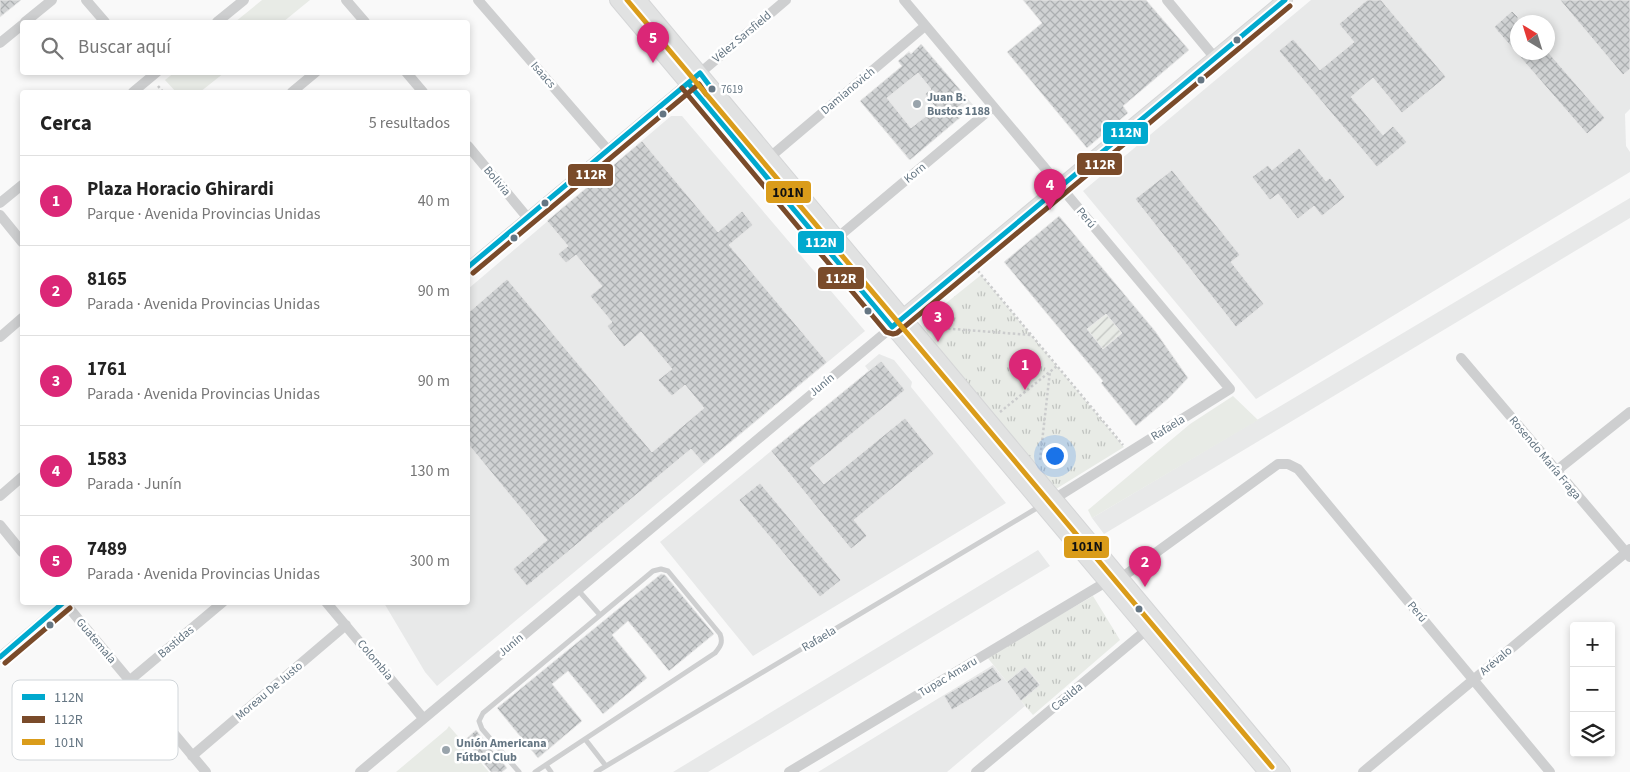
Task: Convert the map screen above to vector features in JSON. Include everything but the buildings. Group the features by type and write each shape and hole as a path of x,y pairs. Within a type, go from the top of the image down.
{"main road":[{"path":"617,0 892,327 1048,502 1121,578 1152,625 1266,772"},
{"path":"639,0 1038,479 1048,502 1106,582 1152,625 1283,772"},
{"name":"Junín","path":"892,327 906,321 970,262 1285,0"},
{"name":"Vélez Sarsfield","path":"688,83 700,73"}],"street":[{"path":"29,20 52,0"},
{"path":"86,0 103,20"},
{"path":"219,20 244,0"},
{"path":"346,0 363,20"},
{"name":"Isaacs","path":"478,0 608,150"},
{"name":"Perú","path":"904,0 1230,389"},
{"path":"1167,0 1215,58"},
{"name":"Vélez Sarsfield","path":"700,73 781,2"},
{"name":"Damianovich","path":"770,157 926,26"},
{"path":"0,43 20,27"},
{"path":"135,90 151,75"},
{"path":"294,90 312,75"},
{"path":"409,75 421,90"},
{"name":"Vélez Sarsfield","path":"470,265 688,83"},
{"name":"Korn","path":"837,238 993,107"},
{"name":"Bolivia","path":"470,148 527,217"},
{"path":"0,203 20,187"},
{"path":"0,216 20,240"},
{"path":"0,337 20,320"},
{"name":"Junín","path":"360,772 892,327"},
{"name":"Rosendo María Fraga","path":"1461,358 1556,471 1629,553"},
{"name":"Rafaela","path":"1048,502 1230,389"},
{"path":"1556,471 1630,412"},
{"name":"Perú","path":"1121,578 1278,464 1288,464 1298,469 1550,772"},
{"path":"0,496 20,479"},
{"path":"0,525 20,550"},
{"name":"Arévalo","path":"1363,772 1629,553"},
{"name":"Tupac Amaru","path":"790,772 1106,582"},
{"path":"0,657 63,605"},
{"name":"Guatemala","path":"67,605 129,680"},
{"name":"Bastidas","path":"129,680 219,605"},
{"name":"Colombia","path":"329,605 423,718"},
{"name":"Moreau De Justo","path":"192,756 346,625"},
{"name":"Casilda","path":"981,770 1152,625"},
{"name":"Guatemala","path":"178,739 206,772"}],"lane":[{"name":"Rafaela","path":"596,772 1048,502"},
{"path":"519,772 482,729 479,721 483,713 653,571 660,568 668,571 720,634 722,639 721,647 716,653 535,772"},
{"path":"577,589 600,615"},
{"path":"585,739 606,766"},
{"path":"546,765 551,772"}],"path":[{"path":"970,262 1129,452"},
{"path":"906,321 1031,335"},
{"path":"989,421 1056,366"},
{"path":"1038,479 1050,371"}],"shaded area":[{"path":"1311,0 1630,0 1630,109 1625,114 1626,146 1630,152 1630,172 1256,399 1083,191"},
{"name":"Juan B. Bustos 1188","path":"921,44 974,106 909,160 860,101 902,66 898,61 909,51 911,53"},
{"path":"671,116 682,116 865,331 437,686 425,672 385,605 470,605 470,287"},
{"path":"1630,198 1630,218 1104,534 1092,518"},
{"path":"879,354 894,360 912,382 911,387 1006,503 753,656 660,542 869,371 865,366"},
{"path":"1038,550 1050,566 708,772 673,772"},
{"path":"993,665 1007,682 1025,667 1040,685 1021,701 1025,706 947,772 818,772"}],"green space":[{"path":"262,0 310,0 285,20 237,20"},
{"path":"171,75 221,75 203,90 174,90 165,80"},
{"path":"981,275 1124,447 1056,489 927,334 925,320"},
{"path":"1106,314 1122,333 1103,349 1087,329"},
{"path":"1233,396 1258,420 1092,518 1088,510 1190,424"},
{"path":"1093,596 1120,640 1033,715 1021,701 1040,684 1025,667 1007,682 987,657"},
{"name":"Unión Americana Fútbol Club","path":"449,726 489,772 396,772 447,729"}],"transit line":[{"name":"101N","path":"627,0 1272,767"},
{"name":"112N","path":"688,83 892,327 1285,0"},
{"name":"112R","path":"682,88 886,332 893,334 897,333 1290,6"},
{"name":"112N","path":"470,265 700,73 712,89"},
{"name":"112R","path":"473,273 699,84 706,94"},
{"name":"112N","path":"0,657 61,605"},
{"name":"112R","path":"5,663 70,608"}],"place":[{"name":"7489","path":"653,63"},
{"name":"7619","path":"712,89"},
{"name":"Juan B. Bustos 1188","path":"917,104"},
{"name":"1583","path":"1050,210"},
{"name":"1761","path":"938,342"},
{"name":"Plaza Horacio Ghirardi","path":"1025,390"},
{"name":"8165","path":"1145,587"},
{"name":"Unión Americana Fútbol Club","path":"446,750"}]}
